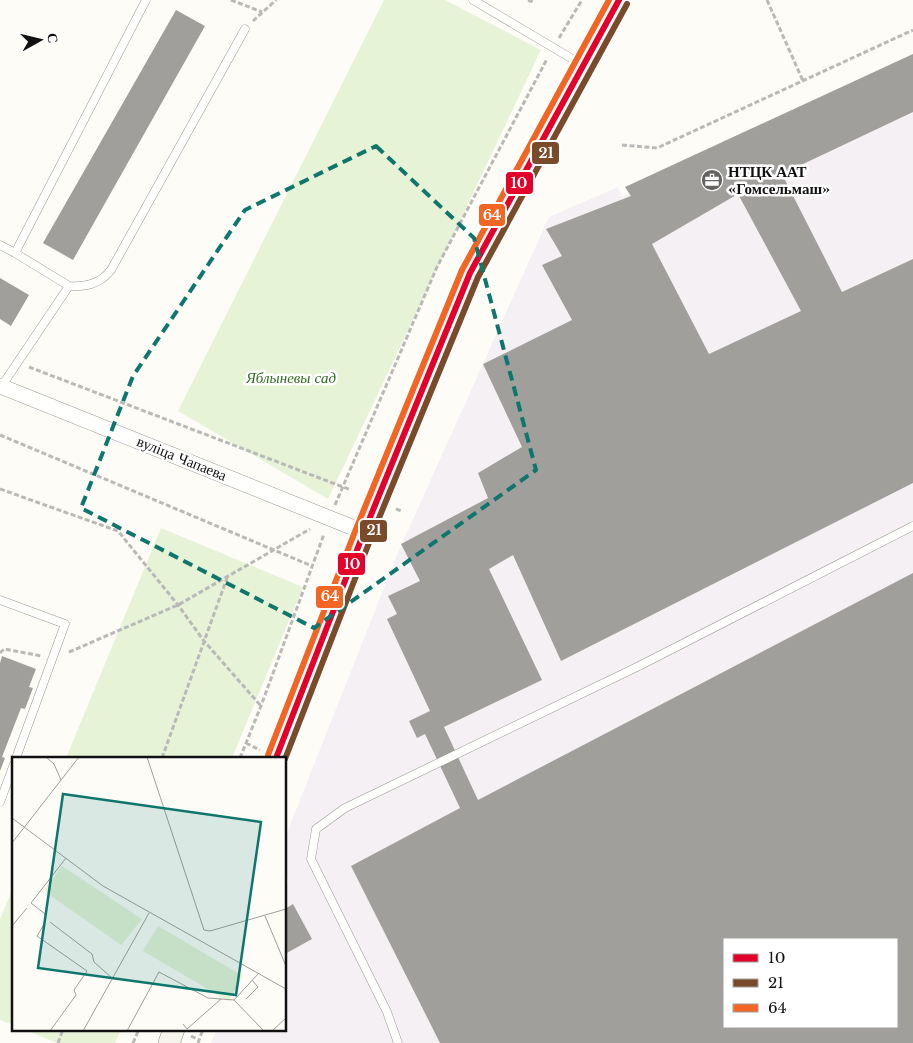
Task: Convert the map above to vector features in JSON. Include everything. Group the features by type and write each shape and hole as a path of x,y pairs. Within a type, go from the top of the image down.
{"street":[{"path":"276,757 364,532 470,273 619,0"},
{"name":"вуліца Чапаева","path":"1,386 364,532"},
{"path":"169,1043 174,1030"}],"lane":[{"path":"15,253 146,0"},
{"path":"473,0 583,65"},
{"path":"0,245 69,286 81,287 104,278 111,270 245,29"},
{"path":"1,386 69,286"},
{"path":"398,1043 387,1012 311,858 316,829 345,808 639,666 913,526"},
{"path":"0,600 65,624 16,757"},
{"path":"0,802 12,769"}],"path":[{"path":"231,0 262,12"},
{"path":"245,29 276,0"},
{"path":"528,0 534,3"},
{"path":"558,40 582,0"},
{"path":"767,0 803,80"},
{"path":"622,145 657,148 913,30"},
{"path":"240,757 262,706 342,486 437,267 548,56"},
{"path":"18,363 351,490"},
{"path":"0,435 312,566"},
{"path":"0,489 118,531 178,605 204,641 262,706"},
{"path":"396,508 402,511"},
{"path":"0,653 4,649 53,658 178,605 330,517"},
{"path":"162,757 227,578"},
{"path":"58,1043 63,1030"},
{"path":"133,1043 139,1030"},
{"path":"198,1043 204,1030"}],"highlighted area":[{"path":"376,146 474,238 536,470 314,628 81,508 133,376 245,210"}],"shaded area":[{"path":"913,56 913,1043 211,1043 217,1030 286,1030 286,886 289,879 286,878 286,835 397,555 549,217 618,187 622,197"}],"green space":[{"name":"Яблыневы сад","path":"384,0 445,0 541,50 328,499 178,411"},
{"path":"161,528 303,587 232,757 66,757"},
{"path":"12,891 12,1024 0,1020 0,919"},
{"path":"25,1030 121,1030 115,1043 57,1043"}],"building":[{"path":"176,10 205,26 73,260 43,243"},
{"path":"913,54 913,112 782,174 842,292 913,259 913,483 561,661 513,555 489,569 542,680 444,727 478,800 913,573 913,1043 440,1043 351,866 460,808 425,734 417,738 409,721 430,711 387,619 397,614 388,596 420,581 401,544 488,498 478,473 522,447 483,364 572,320 542,265 562,256 546,229 631,196 625,187","holes":["738,194 801,311 709,354 652,244"]},
{"path":"0,278 29,295 11,326 0,319"},
{"path":"2,656 36,669 29,687 33,688 25,709 21,708 2,757 5,758 0,771 0,663"},
{"path":"293,904 312,939 286,953 286,908"}],"transit line":[{"name":"64","path":"268,755 356,529 462,270 609,0"},
{"name":"10","path":"276,757 364,532 470,273 619,0"},
{"name":"21","path":"286,757 372,535 478,277 627,4"}],"place":[{"name":"НТЦК ААТ «Гомсельмаш»","path":"712,180"}]}
